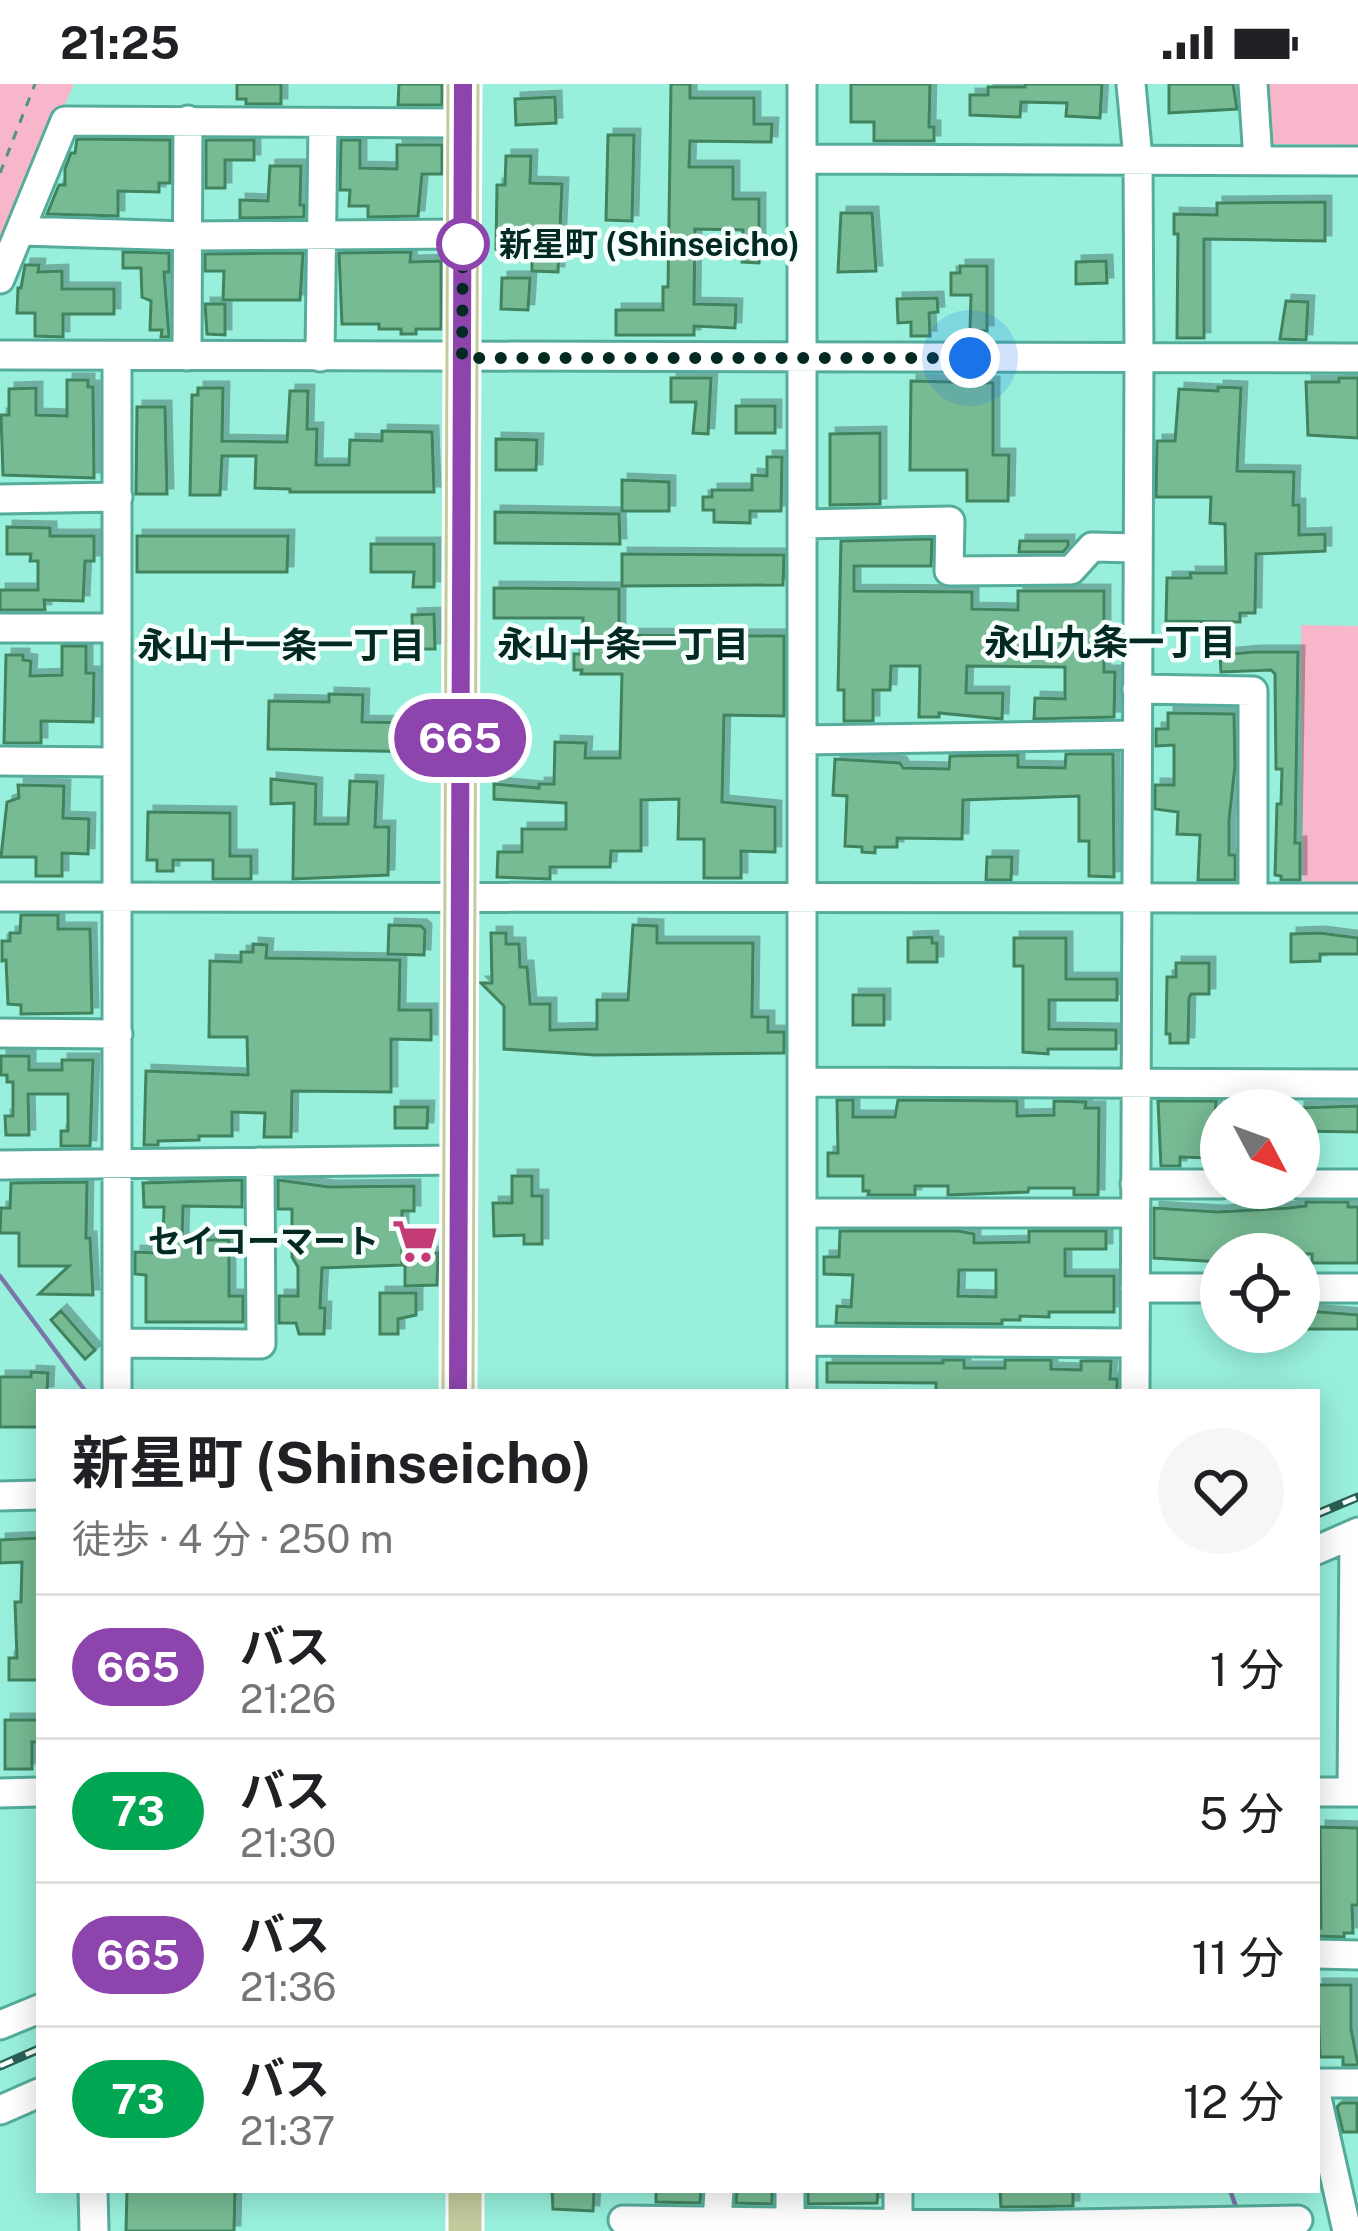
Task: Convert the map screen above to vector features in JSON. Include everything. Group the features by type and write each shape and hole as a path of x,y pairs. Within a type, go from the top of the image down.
{"main road":[{"path":"458,1389 463,84"},
{"path":"465,2193 466,2231"}],"street":[{"path":"802,84 802,1389"},
{"path":"1131,84 1138,159 1139,358 1135,1389"},
{"path":"1252,84 1258,160"},
{"path":"187,356 188,120"},
{"path":"0,279 64,121 463,123"},
{"path":"320,357 323,123"},
{"path":"803,159 1358,161"},
{"path":"21,231 187,236 463,234"},
{"path":"0,355 1358,358"},
{"path":"117,356 117,1389"},
{"path":"0,499 118,497"},
{"path":"803,524 950,520 950,571 1071,570 1092,548 1138,548"},
{"path":"0,628 117,628"},
{"path":"1138,689 1253,691 1252,898"},
{"path":"803,740 1137,735"},
{"path":"0,761 117,762"},
{"path":"0,898 1358,898"},
{"path":"0,1033 118,1034"},
{"path":"802,1082 1358,1084"},
{"path":"0,1166 460,1160"},
{"path":"118,1343 261,1344 260,1162"},
{"path":"1135,1184 1200,1184"},
{"path":"1320,1184 1358,1184"},
{"path":"802,1213 1135,1213"},
{"path":"1135,1288 1200,1288"},
{"path":"1320,1288 1358,1288"},
{"path":"802,1341 1135,1343"},
{"path":"0,1496 36,1495"},
{"path":"1320,1549 1356,1533 1355,1792 1320,1792"},
{"path":"0,1793 36,1792"},
{"path":"1320,1954 1358,1954"},
{"path":"0,2025 36,2010"},
{"path":"1320,2083 1358,2083"},
{"path":"0,2110 36,2094"},
{"path":"1320,2109 1351,2227"},
{"path":"94,2193 94,2231"},
{"path":"623,2193 623,2225 898,2228 1298,2226 1292,2193"},
{"path":"717,2223 719,2193"},
{"path":"790,2193 790,2224"},
{"path":"898,2193 898,2228"}],"path":[{"path":"0,173 35,84"}],"shaded area":[{"path":"0,84 74,84 0,251"},
{"path":"1264,84 1358,84 1358,145 1267,144"},
{"path":"1301,625 1358,626 1358,892 1303,893"}],"building":[{"path":"237,84 281,84 281,104 246,104 246,99 237,99"},
{"path":"399,84 442,84 442,105 398,105"},
{"path":"671,84 690,84 690,98 754,98 754,124 772,124 771,142 690,141 689,167 733,167 733,199 759,199 759,263 742,262 743,230 695,229 694,304 736,305 735,328 694,326 694,335 616,335 616,310 663,310 663,287 668,287"},
{"path":"851,84 930,84 929,127 934,127 934,141 874,141 874,122 851,122"},
{"path":"1102,84 1100,118 1066,116 1067,103 1021,102 1020,117 970,115 970,95 988,95 988,87"},
{"path":"1169,84 1233,84 1237,109 1169,113"},
{"path":"555,97 556,123 516,125 515,99"},
{"path":"608,135 634,135 632,221 606,220"},
{"path":"77,139 170,140 170,183 159,183 159,192 118,191 118,216 47,214 59,185 65,185 65,169"},
{"path":"206,140 254,140 254,160 225,160 225,188 206,188"},
{"path":"341,140 360,140 360,168 397,169 397,145 442,145 442,174 422,174 418,216 368,217 368,206 349,206 350,190 340,190"},
{"path":"506,156 531,156 530,183 562,184 558,272 532,271 532,250 496,249 497,185 505,185"},
{"path":"270,166 301,166 304,217 240,218 240,200 268,201"},
{"path":"1325,202 1325,241 1204,239 1204,338 1177,338 1174,214 1217,215 1217,203"},
{"path":"841,213 872,213 876,271 838,272"},
{"path":"123,252 169,253 169,272 164,272 169,337 161,337 162,330 150,330 151,301 142,297 141,268 123,268"},
{"path":"411,252 410,262 441,261 441,329 401,334 401,329 379,329 379,324 342,324 339,253"},
{"path":"303,253 300,300 223,300 224,271 205,271 205,254"},
{"path":"1106,261 1107,283 1076,284 1076,262"},
{"path":"25,265 39,265 38,272 62,271 62,289 114,289 114,314 63,314 63,337 35,336 35,313 17,313"},
{"path":"960,266 987,266 987,331 970,330 971,295 951,295 951,273 960,273"},
{"path":"502,278 530,278 528,310 501,309"},
{"path":"937,298 938,312 929,313 930,336 911,336 911,322 898,323 897,299"},
{"path":"1286,301 1308,302 1306,340 1280,339"},
{"path":"205,304 225,304 225,335 207,334"},
{"path":"671,378 711,378 708,434 693,433 696,402 671,402"},
{"path":"1339,378 1358,378 1358,438 1308,435 1306,382 1339,382"},
{"path":"67,380 88,380 88,387 93,387 94,478 3,475 1,415 9,415 9,389 36,388 36,415 67,416"},
{"path":"911,381 993,383 993,455 1009,455 1008,501 967,501 967,470 910,470"},
{"path":"1218,387 1241,388 1237,471 1294,472 1293,505 1299,505 1299,535 1325,534 1325,551 1256,554 1255,613 1240,613 1240,622 1166,621 1167,578 1226,573 1225,524 1210,523 1211,497 1156,497 1157,441 1175,441 1179,389 1218,391"},
{"path":"198,388 223,388 222,441 287,442 290,391 308,391 307,429 317,429 316,465 349,465 350,440 382,441 382,431 432,432 434,492 255,488 256,456 222,456 220,495 190,495 192,395 198,395"},
{"path":"736,406 775,406 775,433 736,433"},
{"path":"137,407 165,407 167,494 136,494"},
{"path":"880,433 880,504 830,505 830,434"},
{"path":"496,439 537,440 536,470 496,470"},
{"path":"767,457 782,457 781,511 750,511 750,523 714,522 714,510 703,510 703,497 712,497 712,490 752,490 752,475 767,476"},
{"path":"622,480 669,482 669,511 622,511"},
{"path":"495,512 619,514 620,544 495,543"},
{"path":"7,527 50,528 50,536 94,536 94,561 85,561 83,601 44,600 45,610 0,610 0,590 38,590 38,561 30,561 31,554 7,554"},
{"path":"137,536 288,536 287,572 137,572"},
{"path":"932,539 931,566 854,566 854,591 972,592 972,609 1018,610 1018,591 1104,591 1104,672 1115,672 1114,717 1034,719 1035,698 1065,699 1065,667 967,666 966,693 1003,693 1002,719 939,713 939,717 919,717 920,666 891,666 890,690 873,690 873,721 844,721 844,690 838,690 841,541"},
{"path":"1020,541 1068,541 1068,546 1063,552 1019,552"},
{"path":"371,544 434,544 434,587 413,587 414,572 371,572"},
{"path":"622,554 784,555 783,585 622,586"},
{"path":"494,588 619,589 619,635 784,636 784,716 724,715 722,802 775,807 775,852 741,851 741,878 704,878 704,839 678,839 679,799 641,800 641,851 611,851 610,867 550,867 550,879 497,877 498,852 522,852 522,829 566,829 566,803 494,799 494,784 539,788 539,784 554,784 555,742 586,743 585,758 620,758 622,674 574,670 574,654 582,654 583,618 494,618"},
{"path":"434,614 435,649 413,649 412,615"},
{"path":"62,646 86,646 86,673 94,673 93,722 41,721 41,743 4,743 6,655 23,655 23,660 31,661 30,676 62,675"},
{"path":"1298,652 1295,843 1300,843 1300,880 1281,880 1275,875 1282,769 1276,769 1275,674 1271,670 1221,672 1220,655"},
{"path":"329,694 363,695 362,722 428,723 427,752 268,749 269,701 329,702"},
{"path":"1168,713 1234,714 1229,855 1235,855 1235,880 1198,880 1200,835 1177,834 1178,812 1155,809 1155,785 1174,785 1174,745 1156,746 1156,729 1168,729"},
{"path":"1066,754 1113,754 1114,877 1089,876 1089,841 1079,841 1079,796 963,800 962,839 897,838 897,847 875,847 875,853 845,846 847,796 833,795 835,759 949,769 950,756 1018,755 1018,767 1065,768"},
{"path":"271,779 316,784 315,824 348,824 350,781 377,782 375,827 389,827 388,875 293,879 294,803 271,804"},
{"path":"18,785 64,786 63,818 89,819 88,854 62,853 62,876 36,876 36,857 1,857 7,802 19,798"},
{"path":"148,812 230,813 230,856 251,856 251,879 213,879 213,860 173,860 173,871 157,871 157,860 147,860"},
{"path":"987,857 1012,857 1011,880 986,880"},
{"path":"21,915 58,915 58,929 90,929 92,1013 21,1014 21,1005 8,1004 2,941 10,941 10,933 20,933"},
{"path":"389,925 421,926 424,955 388,954"},
{"path":"633,925 657,926 657,943 753,943 752,1017 768,1017 768,1032 784,1032 784,1053 595,1055 504,1049 504,1006 481,983 492,983 491,933 506,933 506,944 519,944 520,967 527,967 530,1004 550,1004 550,1030 597,1029 597,1000 628,1000"},
{"path":"1291,934 1358,938 1358,954 1320,954 1320,961 1291,962"},
{"path":"932,937 932,943 937,943 937,962 908,962 908,938"},
{"path":"1014,938 1066,938 1066,979 1117,979 1117,1000 1049,1000 1049,1029 1116,1030 1116,1049 1023,1052 1023,966 1014,966"},
{"path":"253,944 267,945 266,958 400,960 399,1010 431,1010 431,1040 391,1039 391,1092 292,1091 291,1137 264,1137 265,1113 232,1112 232,1136 144,1145 146,1071 248,1075 247,1037 209,1037 210,961 241,962 241,952 253,952"},
{"path":"1176,963 1209,963 1209,994 1189,998 1188,1043 1170,1043 1170,1034 1166,1034 1167,977 1176,977"},
{"path":"853,995 884,995 884,1025 853,1025"},
{"path":"1,1056 29,1056 29,1070 62,1070 62,1060 93,1060 90,1146 61,1146 61,1131 68,1131 68,1094 28,1094 29,1135 6,1135 5,1116 13,1116 13,1082 1,1075"},
{"path":"837,1100 853,1100 853,1117 895,1117 898,1100 1017,1101 1017,1116 1054,1115 1054,1101 1086,1102 1085,1108 1099,1108 1098,1195 1074,1195 1074,1188 1029,1188 1028,1192 948,1195 948,1186 915,1186 915,1195 868,1195 869,1191 863,1191 863,1176 828,1176 828,1153 838,1153"},
{"path":"1158,1101 1200,1101 1200,1158 1180,1157 1180,1166 1161,1166"},
{"path":"1358,1106 1358,1132 1320,1131 1320,1107"},
{"path":"395,1107 428,1107 427,1128 395,1128"},
{"path":"512,1176 532,1176 532,1196 542,1196 542,1244 524,1244 524,1235 494,1236 493,1203 512,1203"},
{"path":"242,1180 242,1207 183,1206 182,1240 229,1240 229,1296 243,1296 243,1322 146,1322 146,1275 135,1274 135,1252 157,1253 157,1242 163,1242 164,1207 144,1207 143,1183"},
{"path":"278,1180 329,1187 414,1186 414,1211 402,1211 402,1265 322,1268 324,1334 299,1334 296,1323 279,1323 279,1296 298,1296 298,1267 292,1257 292,1209 278,1209"},
{"path":"87,1182 86,1238 90,1238 93,1295 39,1294 69,1266 19,1266 19,1233 0,1233 1,1208 10,1208 11,1183"},
{"path":"1320,1202 1348,1202 1348,1207 1358,1207 1358,1263 1320,1263 1320,1233 1200,1233 1200,1261 1154,1258 1154,1208 1218,1212 1320,1209"},
{"path":"840,1231 958,1231 974,1234 974,1243 1029,1242 1029,1231 1106,1231 1106,1249 1065,1249 1065,1276 1114,1276 1114,1312 1049,1312 1049,1317 1020,1316 1020,1320 1002,1320 1002,1324 836,1323 837,1306 851,1307 853,1275 824,1274 824,1257 839,1257","holes":["959,1270 996,1270 996,1297 958,1296"]},
{"path":"405,1253 438,1253 437,1285 405,1286"},
{"path":"380,1293 416,1293 416,1315 398,1319 398,1334 380,1334"},
{"path":"61,1311 95,1350 85,1359 51,1320"},
{"path":"1320,1312 1358,1315 1358,1329 1320,1329"},
{"path":"964,1360 964,1368 1005,1368 1005,1360 1051,1360 1051,1369 1081,1370 1081,1361 1111,1361 1110,1379 1117,1379 1117,1389 936,1389 936,1383 827,1382 827,1363"},
{"path":"31,1372 48,1373 47,1389 36,1389 36,1427 0,1427 0,1377 31,1377"},
{"path":"36,1538 36,1680 9,1680 9,1658 17,1658 15,1602 21,1602 22,1562 0,1563 0,1540"},
{"path":"5,1720 36,1720 32,1769 5,1769"},
{"path":"1320,1827 1358,1828 1358,1905 1352,1905 1353,1933 1320,1936"},
{"path":"1320,1985 1351,1985 1351,2029 1358,2065 1343,2065 1343,2057 1320,2057"},
{"path":"1357,2103 1357,2132 1343,2132 1337,2107"},
{"path":"127,2193 235,2193 234,2231 126,2231"},
{"path":"552,2193 594,2193 593,2211 553,2209"},
{"path":"656,2193 701,2193 700,2203 656,2202"},
{"path":"737,2193 772,2193 772,2204 736,2203"},
{"path":"808,2193 878,2193 877,2203 808,2204"},
{"path":"1000,2193 1073,2193 1073,2206 1001,2207"}],"waterway":[{"path":"0,1276 84,1389"},
{"path":"1231,2193 1236,2207"}],"railway":[{"path":"1320,1513 1358,1497"},
{"path":"0,2066 36,2050"}],"bus line":[{"name":"665","path":"458,1389 463,84"}],"place":[{"name":"新星町 (Shinseicho)","path":"463,244"},
{"name":"セイコーマート","path":"415,1241"}],"district":[{"name":"永山九条一丁目","path":"1110,642"},
{"name":"永山十条一丁目","path":"623,644"},
{"name":"永山十一条一丁目","path":"281,645"}],"route":[{"path":"463,244 463,234 462,358 970,358"}]}
